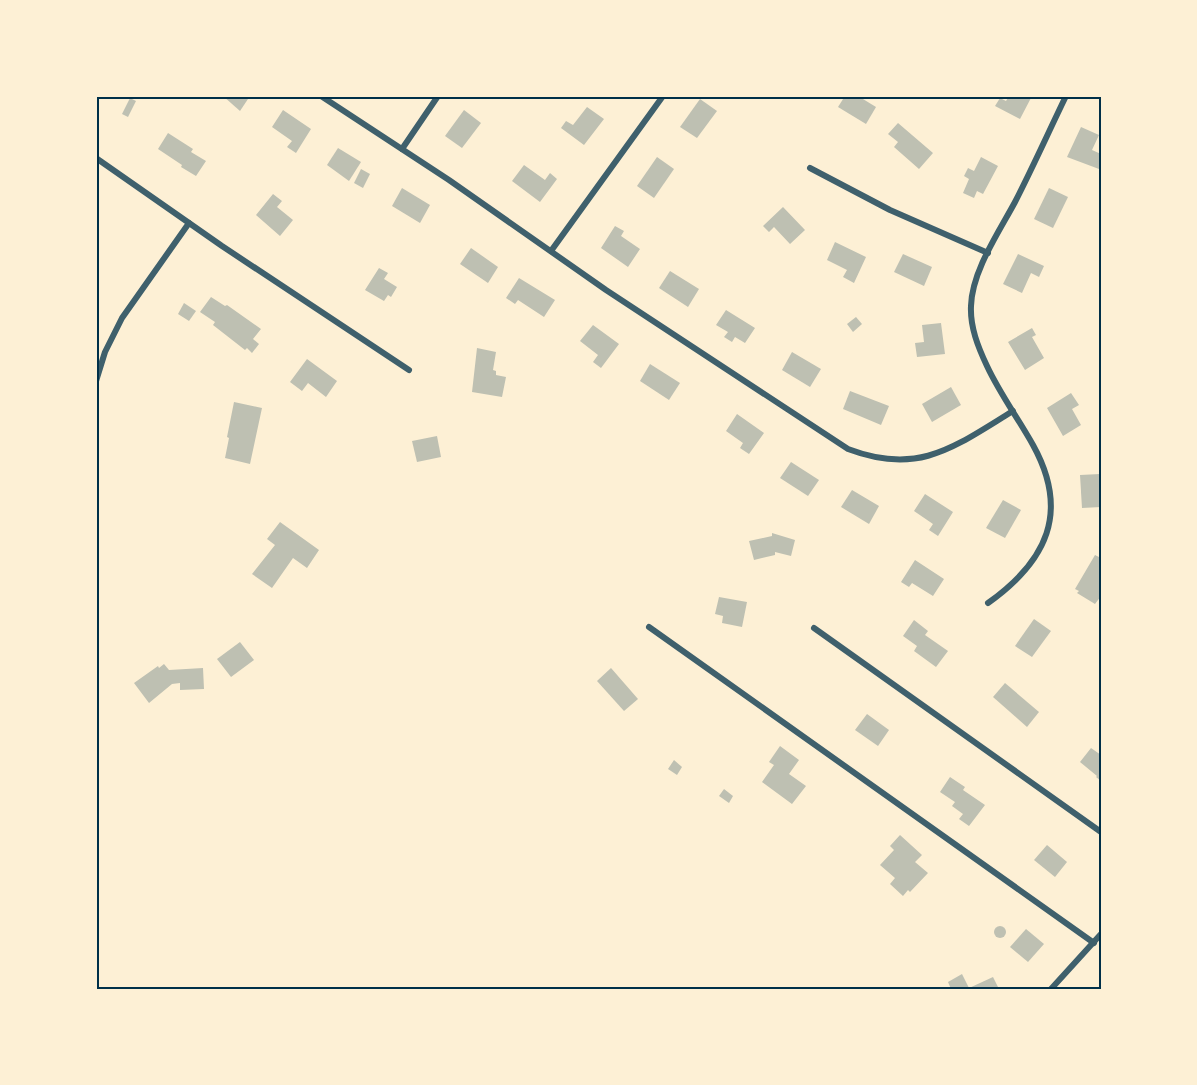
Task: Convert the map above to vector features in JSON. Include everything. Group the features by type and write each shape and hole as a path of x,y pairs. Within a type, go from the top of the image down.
{"street":[{"path":"321,96 736,378 848,449 864,455 908,460 933,455 977,433 1013,411"},
{"path":"402,149 438,96"},
{"path":"551,251 663,96"},
{"path":"988,603 1027,570 1042,546 1050,524 1051,499 1044,468 996,385 972,328 970,304 988,253 1066,96"},
{"path":"96,158 409,370"},
{"path":"810,168 890,210 988,253"},
{"path":"96,381 105,352 122,318 189,223"},
{"path":"649,627 1094,943"},
{"path":"814,628 1101,832"},
{"path":"1051,989 1101,934"}],"building":[{"path":"223,96 250,96 240,111"},
{"path":"845,96 858,96 876,107 866,124 838,107"},
{"path":"1009,96 1032,96 1020,119 995,106 1000,98 1006,101"},
{"path":"130,98 136,101 128,117 122,114"},
{"path":"700,99 717,111 697,138 680,127"},
{"path":"587,107 604,119 584,145 561,128 566,121 573,125"},
{"path":"283,110 311,129 296,153 287,147 292,141 272,127"},
{"path":"464,110 481,123 462,148 445,136"},
{"path":"898,123 933,153 919,169 894,147 898,142 888,134"},
{"path":"1081,127 1099,135 1092,150 1101,154 1099,169 1067,157"},
{"path":"168,133 193,149 191,152 206,161 196,176 158,149"},
{"path":"338,148 361,162 349,181 327,165"},
{"path":"657,157 674,169 654,198 637,186"},
{"path":"981,157 998,166 983,194 977,191 974,198 963,193 969,179 964,176 968,168 974,171"},
{"path":"524,165 545,180 550,173 557,179 540,202 512,181"},
{"path":"361,169 370,174 363,188 354,183"},
{"path":"402,188 430,205 420,223 392,206"},
{"path":"1049,188 1068,197 1053,228 1034,219"},
{"path":"273,194 282,201 277,207 293,220 280,236 256,215"},
{"path":"783,207 805,230 790,244 774,227 769,232 763,226"},
{"path":"615,226 624,231 621,236 640,249 628,267 601,248"},
{"path":"835,242 866,257 854,283 843,277 847,270 827,260"},
{"path":"471,248 498,267 488,283 460,264"},
{"path":"903,254 932,267 924,286 894,272"},
{"path":"1018,254 1044,266 1039,277 1031,273 1022,293 1003,284"},
{"path":"379,268 388,273 384,279 397,287 391,297 388,295 384,301 365,290"},
{"path":"670,271 699,289 688,307 659,288"},
{"path":"519,278 555,300 544,317 518,300 515,304 506,298"},
{"path":"211,297 227,305 261,329 253,339 259,344 252,353 213,325 215,322 200,312"},
{"path":"184,303 196,311 189,321 178,314"},
{"path":"726,310 755,328 745,343 735,337 732,342 724,337 728,332 716,325"},
{"path":"856,317 862,324 853,332 847,324"},
{"path":"941,323 945,354 917,357 915,343 924,342 922,325"},
{"path":"593,325 619,344 601,368 593,362 598,355 580,341"},
{"path":"1032,328 1036,335 1032,337 1044,358 1025,370 1008,342"},
{"path":"477,348 496,352 493,370 496,371 496,375 506,377 502,397 472,392"},
{"path":"792,352 821,369 810,387 782,370"},
{"path":"307,359 337,381 326,397 308,383 302,391 290,382"},
{"path":"650,364 680,383 669,400 640,381"},
{"path":"951,387 961,405 932,422 922,404"},
{"path":"850,391 889,406 881,425 843,409"},
{"path":"1071,393 1079,405 1072,409 1081,425 1063,436 1047,408"},
{"path":"234,402 262,408 250,464 225,458"},
{"path":"737,414 764,433 749,454 740,448 743,443 726,431"},
{"path":"437,436 441,457 417,462 412,441"},
{"path":"791,462 819,480 808,496 780,478"},
{"path":"1100,474 1101,507 1082,508 1080,475"},
{"path":"852,490 879,506 869,524 841,507"},
{"path":"925,494 953,512 938,536 929,530 933,524 914,511"},
{"path":"1003,500 1021,510 1005,538 986,528"},
{"path":"280,522 319,550 307,568 293,558 272,588 252,574 275,545 267,539"},
{"path":"772,533 795,540 791,556 775,552 775,555 754,560 749,541 772,536"},
{"path":"1095,555 1101,558 1101,596 1095,604 1077,593 1079,591 1075,589"},
{"path":"915,560 944,579 933,596 912,583 909,587 901,582"},
{"path":"719,597 747,602 742,627 722,623 723,616 715,614"},
{"path":"1034,619 1051,631 1032,657 1015,646"},
{"path":"914,620 928,631 925,635 948,651 936,667 914,651 917,646 903,636"},
{"path":"240,642 254,660 231,677 217,659"},
{"path":"164,664 169,670 203,668 204,689 180,690 180,683 172,684 149,703 134,683"},
{"path":"611,668 638,699 624,711 597,681"},
{"path":"1005,683 1039,712 1027,727 993,697"},
{"path":"867,714 889,730 878,746 855,730"},
{"path":"780,746 799,760 789,774 806,786 792,804 762,782 774,765 769,762"},
{"path":"1091,748 1101,755 1101,781 1080,762"},
{"path":"674,760 682,767 677,775 668,769"},
{"path":"950,777 965,787 963,790 985,805 969,826 959,819 963,814 952,806 955,802 940,792"},
{"path":"724,789 733,796 729,803 719,796"},
{"path":"900,835 922,855 915,862 928,873 903,896 890,884 895,878 880,865 894,850 890,846"},
{"path":"1047,845 1067,862 1055,877 1034,860"},
{"path":"1002,926 1006,932 1002,938 998,938 994,930"},
{"path":"1026,929 1044,944 1028,962 1010,947"},
{"path":"962,974 969,988 951,989 948,982"},
{"path":"993,977 999,989 967,989"}]}
